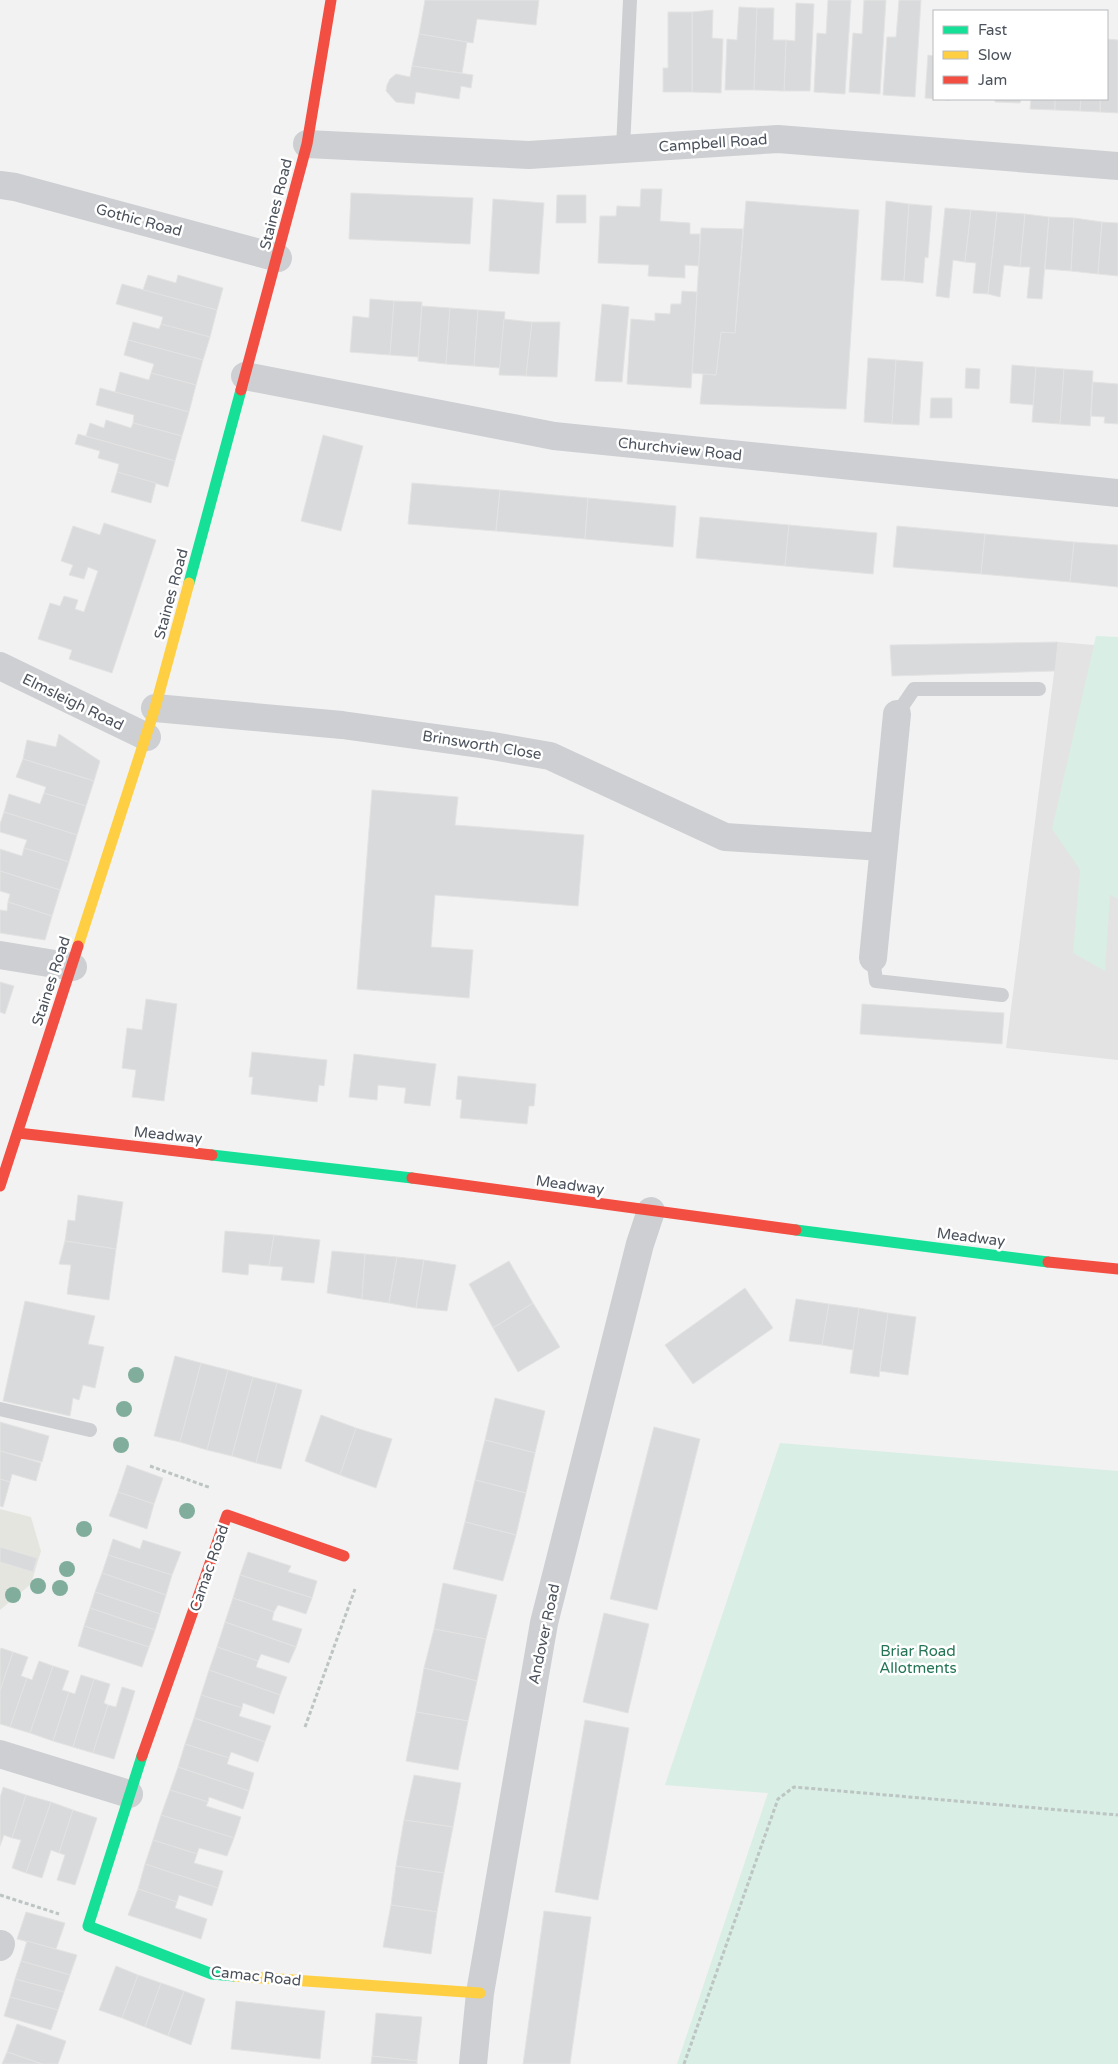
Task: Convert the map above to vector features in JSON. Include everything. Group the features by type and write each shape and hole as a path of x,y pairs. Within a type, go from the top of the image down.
{"street":[{"name":"Staines Road","path":"0,1186 147,738 278,258 307,144 331,0"},
{"name":"Campbell Road","path":"307,144 529,155 778,139 1118,166"},
{"name":"Gothic Road","path":"0,185 15,187 278,258"},
{"name":"Churchview Road","path":"245,376 554,436 1118,493"},
{"name":"Elmsleigh Road","path":"0,666 147,738"},
{"name":"Brinsworth Close","path":"155,708 342,725 487,745 550,756 725,837 882,848"},
{"path":"873,958 882,848 897,714"},
{"path":"0,955 73,967"},
{"name":"Meadway","path":"18,1133 350,1170 651,1211 1055,1263 1118,1269"},
{"name":"Andover Road","path":"473,2064 480,1993 544,1623 640,1244 651,1211"},
{"name":"Camac Road","path":"344,1556 227,1515 129,1794 88,1926 212,1974 480,1993"},
{"path":"0,1754 129,1794"}],"lane":[{"path":"623,148 630,0"},
{"path":"897,714 914,689 1040,689"},
{"path":"873,958 876,980 1002,995"},
{"path":"0,1409 90,1430"}],"path":[{"path":"150,1466 215,1489 227,1515"},
{"path":"305,1727 355,1589"},
{"path":"684,2064 778,1799 794,1787 1118,1815"},
{"path":"0,1895 89,1923"}],"shaded area":[{"path":"1058,642 1118,647 1118,1060 1006,1048"},
{"path":"0,1509 31,1517 41,1551 31,1584 0,1610"}],"green space":[{"path":"1096,636 1118,637 1118,899 1110,895 1105,971 1073,953 1080,870 1052,829"},
{"name":"Briar Road Allotments","path":"780,1443 1118,1471 1118,2064 677,2064 768,1793 665,1785"}],"building":[{"path":"425,0 539,0 536,25 477,19 473,43 419,34"},
{"path":"828,0 851,0 845,94 814,92 817,33 826,34"},
{"path":"864,0 886,0 880,94 849,92 853,33 862,34"},
{"path":"899,0 921,0 915,97 883,95 887,37 896,37"},
{"path":"796,3 814,4 810,91 784,91 786,40 795,41"},
{"path":"739,7 757,8 754,90 725,90 727,39 737,40"},
{"path":"757,8 774,8 773,40 786,40 784,91 754,90"},
{"path":"713,10 712,38 723,39 721,93 692,92 692,12"},
{"path":"668,12 692,12 692,92 663,92 663,68 668,68"},
{"path":"419,34 467,42 462,73 412,66"},
{"path":"1108,39 1118,40 1118,113 1100,112 1100,100 1108,100"},
{"path":"928,55 933,56 933,99 925,98"},
{"path":"412,66 473,75 471,88 461,86 459,99 416,92 414,104 396,102 386,91 387,85 396,74 410,77"},
{"path":"995,100 1021,100 1020,103 995,102"},
{"path":"1031,100 1055,100 1055,110 1030,109"},
{"path":"1055,100 1081,100 1080,111 1055,110"},
{"path":"1081,100 1100,100 1100,112 1080,111"},
{"path":"641,189 662,189 660,221 690,223 690,234 700,234 699,266 685,265 685,278 648,276 649,265 598,263 600,216 616,216 617,206 640,207"},
{"path":"351,193 473,198 470,244 349,239"},
{"path":"557,195 586,195 586,223 556,223"},
{"path":"493,199 544,203 539,274 489,271"},
{"path":"746,201 859,210 846,409 700,404 703,374 716,375 721,332 735,333"},
{"path":"886,201 909,204 904,281 881,280"},
{"path":"909,204 932,206 928,258 925,257 923,283 904,281"},
{"path":"945,208 971,210 965,262 953,260 949,298 936,296"},
{"path":"971,210 997,212 988,294 973,293 976,263 965,262"},
{"path":"997,212 1025,214 1020,267 1004,265 1000,297 988,294"},
{"path":"1025,214 1049,217 1042,299 1027,298 1030,267 1020,267"},
{"path":"1049,217 1074,218 1071,271 1045,269"},
{"path":"1074,218 1102,222 1098,274 1071,271"},
{"path":"1102,222 1118,223 1118,276 1098,274"},
{"path":"701,228 743,229 735,333 721,332 716,375 692,373"},
{"path":"148,275 176,283 178,275 223,288 217,310 143,290"},
{"path":"122,284 217,310 210,337 161,324 163,317 116,304"},
{"path":"682,291 697,292 691,388 627,384 631,319 655,321 655,313 670,314 671,304 681,304"},
{"path":"370,299 394,301 390,355 350,352 353,316 369,318"},
{"path":"394,301 422,302 418,357 390,355"},
{"path":"602,304 629,307 622,382 595,381"},
{"path":"422,306 450,308 446,364 418,361"},
{"path":"450,308 478,310 474,366 446,364"},
{"path":"478,310 505,312 500,368 474,366"},
{"path":"504,319 532,322 526,376 499,375"},
{"path":"133,322 159,329 161,324 210,337 203,360 128,340"},
{"path":"532,322 560,322 557,377 526,376"},
{"path":"128,340 203,360 196,385 151,373 154,364 124,355"},
{"path":"868,358 896,360 892,424 864,422"},
{"path":"896,360 923,362 919,425 892,424"},
{"path":"1012,365 1036,367 1033,405 1010,403"},
{"path":"1036,367 1064,369 1060,424 1032,422"},
{"path":"966,368 980,369 979,389 965,388"},
{"path":"1064,369 1093,371 1090,426 1060,424"},
{"path":"120,372 149,380 151,373 196,385 189,412 115,392"},
{"path":"1093,382 1118,384 1118,424 1104,423 1105,417 1091,416"},
{"path":"100,388 189,412 182,436 133,423 134,415 96,405"},
{"path":"931,398 952,398 952,418 930,418"},
{"path":"106,420 131,428 133,423 182,436 175,461 86,436 90,423 104,428"},
{"path":"78,434 175,461 168,487 117,472 119,464 98,458 100,451 75,444"},
{"path":"323,435 363,446 341,531 301,521"},
{"path":"117,472 156,483 151,503 111,492"},
{"path":"412,483 500,490 496,531 408,524"},
{"path":"500,490 588,498 585,539 496,531"},
{"path":"588,498 676,506 673,547 585,539"},
{"path":"700,517 789,525 785,566 696,558"},
{"path":"104,523 156,540 112,673 69,659 72,650 38,639 50,603 60,606 64,596 78,600 75,609 84,612 98,571 88,567 84,579 69,575 73,565 61,561 73,526 100,535"},
{"path":"789,525 877,533 873,574 785,566"},
{"path":"897,526 985,534 981,574 893,567"},
{"path":"985,534 1074,542 1070,582 981,574"},
{"path":"1074,542 1118,545 1118,587 1070,582"},
{"path":"1058,642 1055,671 892,676 890,645"},
{"path":"59,734 100,761 94,781 23,759 27,740 56,747"},
{"path":"23,759 94,781 86,806 44,793 46,787 16,777"},
{"path":"372,790 458,797 455,825 584,835 578,906 435,895 431,947 473,950 469,998 357,989"},
{"path":"44,793 86,806 77,835 4,812 9,794 40,804"},
{"path":"4,812 77,835 69,862 24,848 27,840 0,832 0,824"},
{"path":"24,848 69,862 60,890 0,871 0,849 22,856"},
{"path":"0,871 60,890 52,916 8,902 10,894 0,891"},
{"path":"8,902 52,916 45,940 0,933 0,910 7,911"},
{"path":"0,982 14,986 5,1014 0,1012"},
{"path":"146,999 177,1004 164,1101 132,1097 136,1070 122,1068 127,1028 142,1030"},
{"path":"862,1004 1004,1013 1002,1044 860,1034"},
{"path":"252,1052 327,1060 324,1086 319,1085 317,1102 251,1094 253,1077 249,1077"},
{"path":"354,1054 436,1064 430,1106 404,1103 406,1088 378,1085 377,1100 349,1097"},
{"path":"458,1076 536,1084 534,1106 529,1106 527,1124 460,1118 462,1100 456,1099"},
{"path":"78,1195 123,1202 116,1249 65,1241 68,1220 75,1221"},
{"path":"225,1231 274,1235 269,1266 249,1264 248,1275 222,1272"},
{"path":"274,1235 320,1240 314,1283 281,1280 283,1267 269,1266"},
{"path":"65,1241 116,1249 109,1300 67,1294 71,1265 59,1264"},
{"path":"332,1251 365,1254 362,1299 327,1293"},
{"path":"365,1254 397,1257 389,1303 362,1299"},
{"path":"397,1257 424,1260 416,1308 389,1303"},
{"path":"424,1260 456,1265 447,1311 416,1308"},
{"path":"509,1261 533,1303 493,1328 469,1284"},
{"path":"745,1288 773,1328 693,1384 665,1345"},
{"path":"796,1299 829,1304 822,1345 789,1341"},
{"path":"25,1301 95,1316 88,1344 104,1347 95,1388 83,1385 79,1400 73,1398 70,1416 3,1401"},
{"path":"533,1303 560,1347 518,1372 493,1328"},
{"path":"829,1304 859,1308 853,1350 822,1345"},
{"path":"859,1308 888,1313 879,1377 850,1373"},
{"path":"888,1313 916,1317 908,1375 880,1371"},
{"path":"175,1356 201,1363 180,1442 154,1436"},
{"path":"201,1363 228,1370 207,1450 180,1442"},
{"path":"228,1370 253,1377 232,1456 207,1450"},
{"path":"253,1377 277,1383 256,1463 232,1456"},
{"path":"277,1383 302,1390 281,1469 256,1463"},
{"path":"495,1398 545,1411 535,1453 485,1440"},
{"path":"321,1415 356,1428 340,1475 305,1461"},
{"path":"0,1422 49,1436 42,1462 0,1451"},
{"path":"654,1427 700,1439 657,1610 610,1599"},
{"path":"356,1428 392,1439 376,1488 340,1475"},
{"path":"485,1440 535,1453 526,1493 475,1480"},
{"path":"0,1451 41,1463 36,1481 12,1474 10,1482 0,1479"},
{"path":"127,1465 163,1478 154,1504 118,1492"},
{"path":"0,1479 10,1482 3,1507 0,1506"},
{"path":"475,1480 526,1493 516,1535 465,1522"},
{"path":"118,1492 154,1504 147,1529 109,1516"},
{"path":"465,1522 516,1535 503,1581 453,1569"},
{"path":"113,1539 140,1549 143,1540 181,1552 172,1575 108,1555"},
{"path":"0,1547 37,1558 33,1572 0,1562"},
{"path":"248,1552 291,1566 288,1572 317,1581 312,1598 240,1575"},
{"path":"108,1555 172,1575 166,1595 102,1573"},
{"path":"102,1573 166,1595 160,1614 95,1592"},
{"path":"240,1575 312,1598 306,1614 278,1605 274,1612 233,1598"},
{"path":"443,1583 497,1595 486,1639 434,1629"},
{"path":"95,1592 160,1614 155,1630 90,1608"},
{"path":"233,1598 274,1612 272,1620 302,1629 296,1647 225,1622"},
{"path":"90,1608 155,1630 149,1647 84,1626"},
{"path":"604,1613 649,1624 628,1713 583,1702"},
{"path":"225,1622 296,1647 289,1663 261,1654 258,1661 217,1647"},
{"path":"84,1626 149,1647 142,1667 78,1646"},
{"path":"434,1629 486,1639 477,1681 424,1668"},
{"path":"217,1647 258,1661 256,1667 287,1677 280,1695 209,1670"},
{"path":"1,1648 13,1652 0,1691 0,1650"},
{"path":"13,1652 28,1657 21,1676 27,1678 10,1727 0,1724 0,1691"},
{"path":"39,1661 53,1666 30,1733 10,1727 27,1678 32,1680"},
{"path":"53,1666 69,1671 62,1690 69,1692 53,1741 30,1733"},
{"path":"424,1668 477,1681 468,1721 416,1712"},
{"path":"209,1670 280,1695 274,1714 243,1703 242,1708 201,1695"},
{"path":"81,1675 94,1679 73,1747 53,1741 69,1692 75,1694"},
{"path":"94,1679 110,1684 104,1703 108,1705 93,1753 73,1747"},
{"path":"122,1687 135,1691 114,1759 93,1753 108,1705 116,1707"},
{"path":"201,1695 242,1708 239,1716 271,1726 265,1742 194,1718"},
{"path":"416,1712 468,1721 458,1770 406,1761"},
{"path":"194,1718 265,1742 258,1762 231,1752 229,1758 185,1744"},
{"path":"585,1720 629,1728 598,1900 555,1892"},
{"path":"185,1744 229,1758 227,1764 254,1773 249,1791 178,1767"},
{"path":"178,1767 249,1791 243,1809 209,1797 208,1802 170,1790"},
{"path":"414,1775 461,1783 453,1827 404,1820"},
{"path":"3,1787 26,1795 12,1838 4,1835 0,1846 0,1798"},
{"path":"170,1790 208,1802 206,1806 241,1817 234,1838 161,1815"},
{"path":"26,1795 51,1802 26,1873 12,1868 21,1840 12,1838"},
{"path":"51,1802 73,1810 59,1853 51,1850 42,1878 26,1873"},
{"path":"73,1810 97,1818 75,1885 57,1880 65,1855 59,1853"},
{"path":"161,1815 234,1838 227,1856 199,1848 197,1854 153,1840"},
{"path":"404,1820 453,1827 444,1873 396,1866"},
{"path":"153,1840 197,1854 194,1863 223,1871 218,1888 145,1864"},
{"path":"145,1864 218,1888 212,1906 179,1895 177,1902 138,1889"},
{"path":"396,1866 444,1873 437,1912 391,1905"},
{"path":"138,1889 177,1902 175,1908 207,1919 201,1939 128,1915"},
{"path":"391,1905 437,1912 431,1954 383,1947"},
{"path":"544,1911 591,1917 570,2064 523,2064"},
{"path":"26,1912 65,1923 56,1949 17,1939"},
{"path":"27,1941 77,1955 70,1975 21,1961"},
{"path":"21,1961 70,1975 64,1992 15,1979"},
{"path":"116,1966 138,1975 122,2018 99,2010"},
{"path":"138,1975 161,1983 145,2027 122,2018"},
{"path":"15,1979 64,1992 58,2010 10,1997"},
{"path":"161,1983 184,1991 168,2036 145,2027"},
{"path":"184,1991 205,1999 191,2045 168,2036"},
{"path":"10,1997 58,2010 51,2030 4,2016"},
{"path":"236,2001 325,2011 320,2059 231,2049"},
{"path":"376,2013 422,2017 417,2061 372,2056"},
{"path":"17,2024 66,2041 58,2064 42,2064 7,2052"},
{"path":"7,2052 42,2064 2,2064"},
{"path":"372,2056 417,2061 417,2064 371,2064"}],"traffic: fast":[{"path":"189,583 241,390"},
{"path":"212,1155 412,1178"},
{"path":"796,1230 1048,1262"},
{"path":"142,1756 88,1926 212,1974 234,1976"}],"traffic: slow":[{"path":"78,946 155,708 189,583"},
{"path":"234,1976 480,1993"}],"traffic: jam":[{"path":"241,390 307,144 331,0"},
{"path":"0,1186 78,946"},
{"path":"18,1133 212,1155"},
{"path":"412,1178 796,1230"},
{"path":"1048,1262 1118,1269"},
{"path":"142,1756 227,1515 344,1556"}]}
